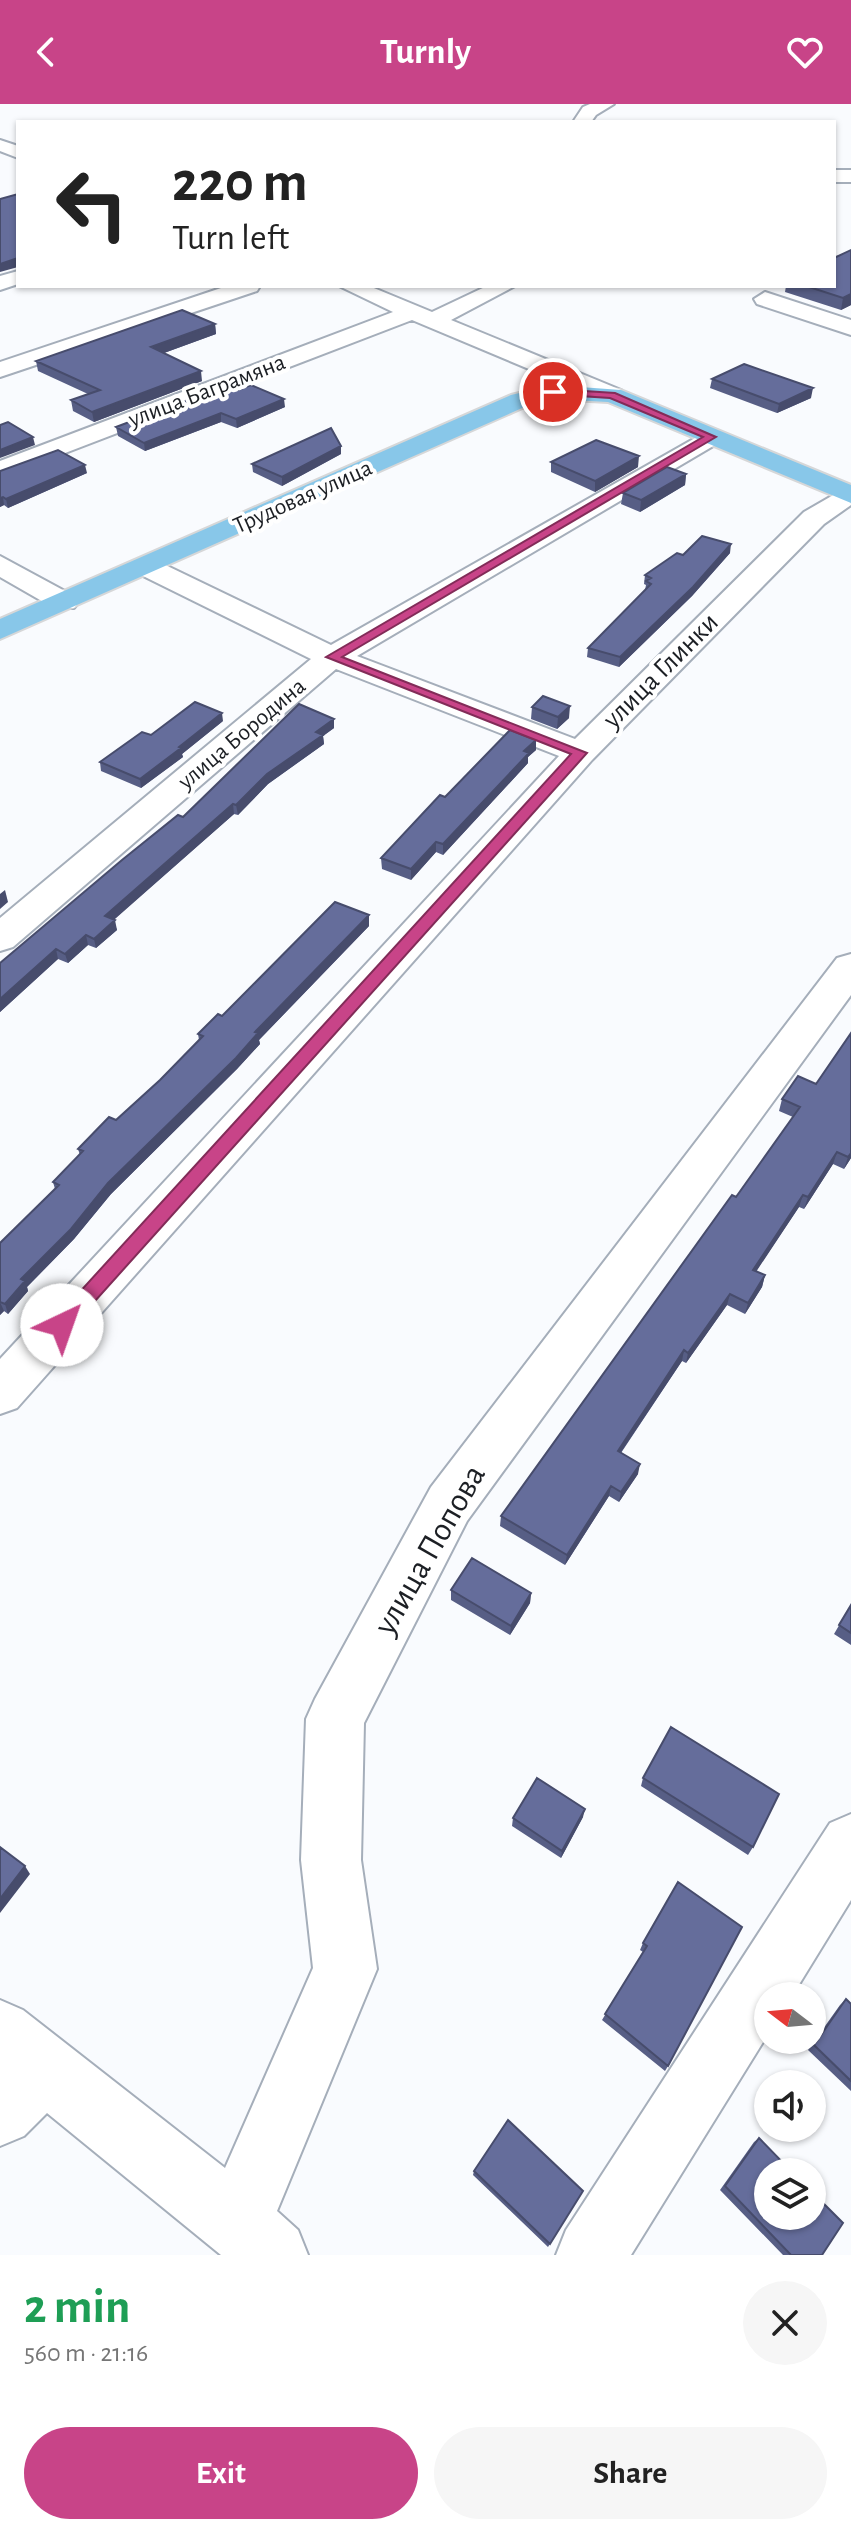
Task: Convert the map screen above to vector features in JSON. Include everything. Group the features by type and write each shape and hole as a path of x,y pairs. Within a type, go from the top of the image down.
{"main road":[{"name":"Трудовая улица","path":"0,630 520,400 553,392 612,395"},
{"path":"612,395 850,494"}],"street":[{"path":"583,120 589,111 605,104"},
{"path":"0,370 243,288"},
{"path":"355,288 612,395"},
{"path":"425,315 499,288"},
{"path":"765,299 851,328"},
{"name":"улица Баграмяна","path":"0,470 425,315"},
{"name":"улица Бородина","path":"0,938 332,657 711,437"},
{"name":"улица Глинки","path":"0,1393 580,753 814,518 850,494"},
{"path":"0,565 64,602"},
{"path":"147,567 332,657 580,753"},
{"name":"улица Попова","path":"255,2238 345,1969 331,1860 335,1719 449,1504 851,967"},
{"path":"591,2255 851,1844"},
{"path":"15,2071 255,2238"}],"building":[{"path":"16,195 16,259 0,264 0,199"},
{"path":"851,250 851,294 843,298 812,288 836,288 836,257"},
{"path":"182,310 215,324 151,347 201,371 92,412 71,400 100,390 36,361"},
{"path":"744,364 813,388 779,404 712,379"},
{"path":"227,385 238,390 251,385 284,399 236,419 221,413 144,443 116,427"},
{"path":"8,422 33,437 0,450 0,425"},
{"path":"331,428 341,446 282,477 252,464"},
{"path":"596,440 639,456 595,481 551,462"},
{"path":"58,450 85,465 6,499 0,498 0,471"},
{"path":"667,467 686,474 641,500 623,493"},
{"path":"702,536 731,544 693,587 620,657 588,648 651,584 646,581 651,578 645,575 677,553 683,555"},
{"path":"543,696 570,706 558,717 532,707"},
{"path":"195,702 222,713 140,779 100,762 142,732 151,735"},
{"path":"299,704 334,719 316,732 323,735 267,774 236,805 233,804 105,916 115,920 94,939 86,935 65,954 56,949 0,999 0,963 178,815 183,817"},
{"path":"510,730 536,740 524,751 529,753 443,844 436,842 411,869 381,858 440,795 445,797"},
{"path":"335,902 369,915 255,1032 258,1033 236,1058 108,1183 71,1229 21,1279 25,1281 5,1304 0,1302 0,1243 59,1185 53,1182 83,1151 78,1149 109,1117 116,1120 160,1080 203,1036 198,1034 218,1014 222,1016"},
{"path":"851,1033 851,1153 848,1157 837,1152 808,1197 803,1195 753,1270 765,1275 748,1303 730,1294 688,1353 684,1350 618,1451 640,1464 621,1492 611,1486 567,1555 501,1516 732,1195 736,1197 800,1107 782,1099 798,1076 816,1084"},
{"path":"472,1558 531,1593 511,1626 451,1590"},
{"path":"851,1605 851,1633 839,1625"},
{"path":"671,1727 779,1794 753,1847 643,1778"},
{"path":"537,1778 585,1809 562,1851 513,1818"},
{"path":"0,1847 25,1866 0,1899"},
{"path":"678,1882 742,1927 668,2066 605,2014 647,1946 643,1943"},
{"path":"846,1999 851,2004 851,2081 823,2054 826,2054 826,2028"},
{"path":"508,2120 583,2191 550,2244 474,2171"},
{"path":"756,2142 763,2142 778,2158 754,2158 754,2216 725,2186"},
{"path":"826,2206 843,2223 822,2255 791,2255 767,2230 826,2230"}],"route":[{"path":"62,1325 580,753 332,657 711,437 612,395 553,392"}]}
